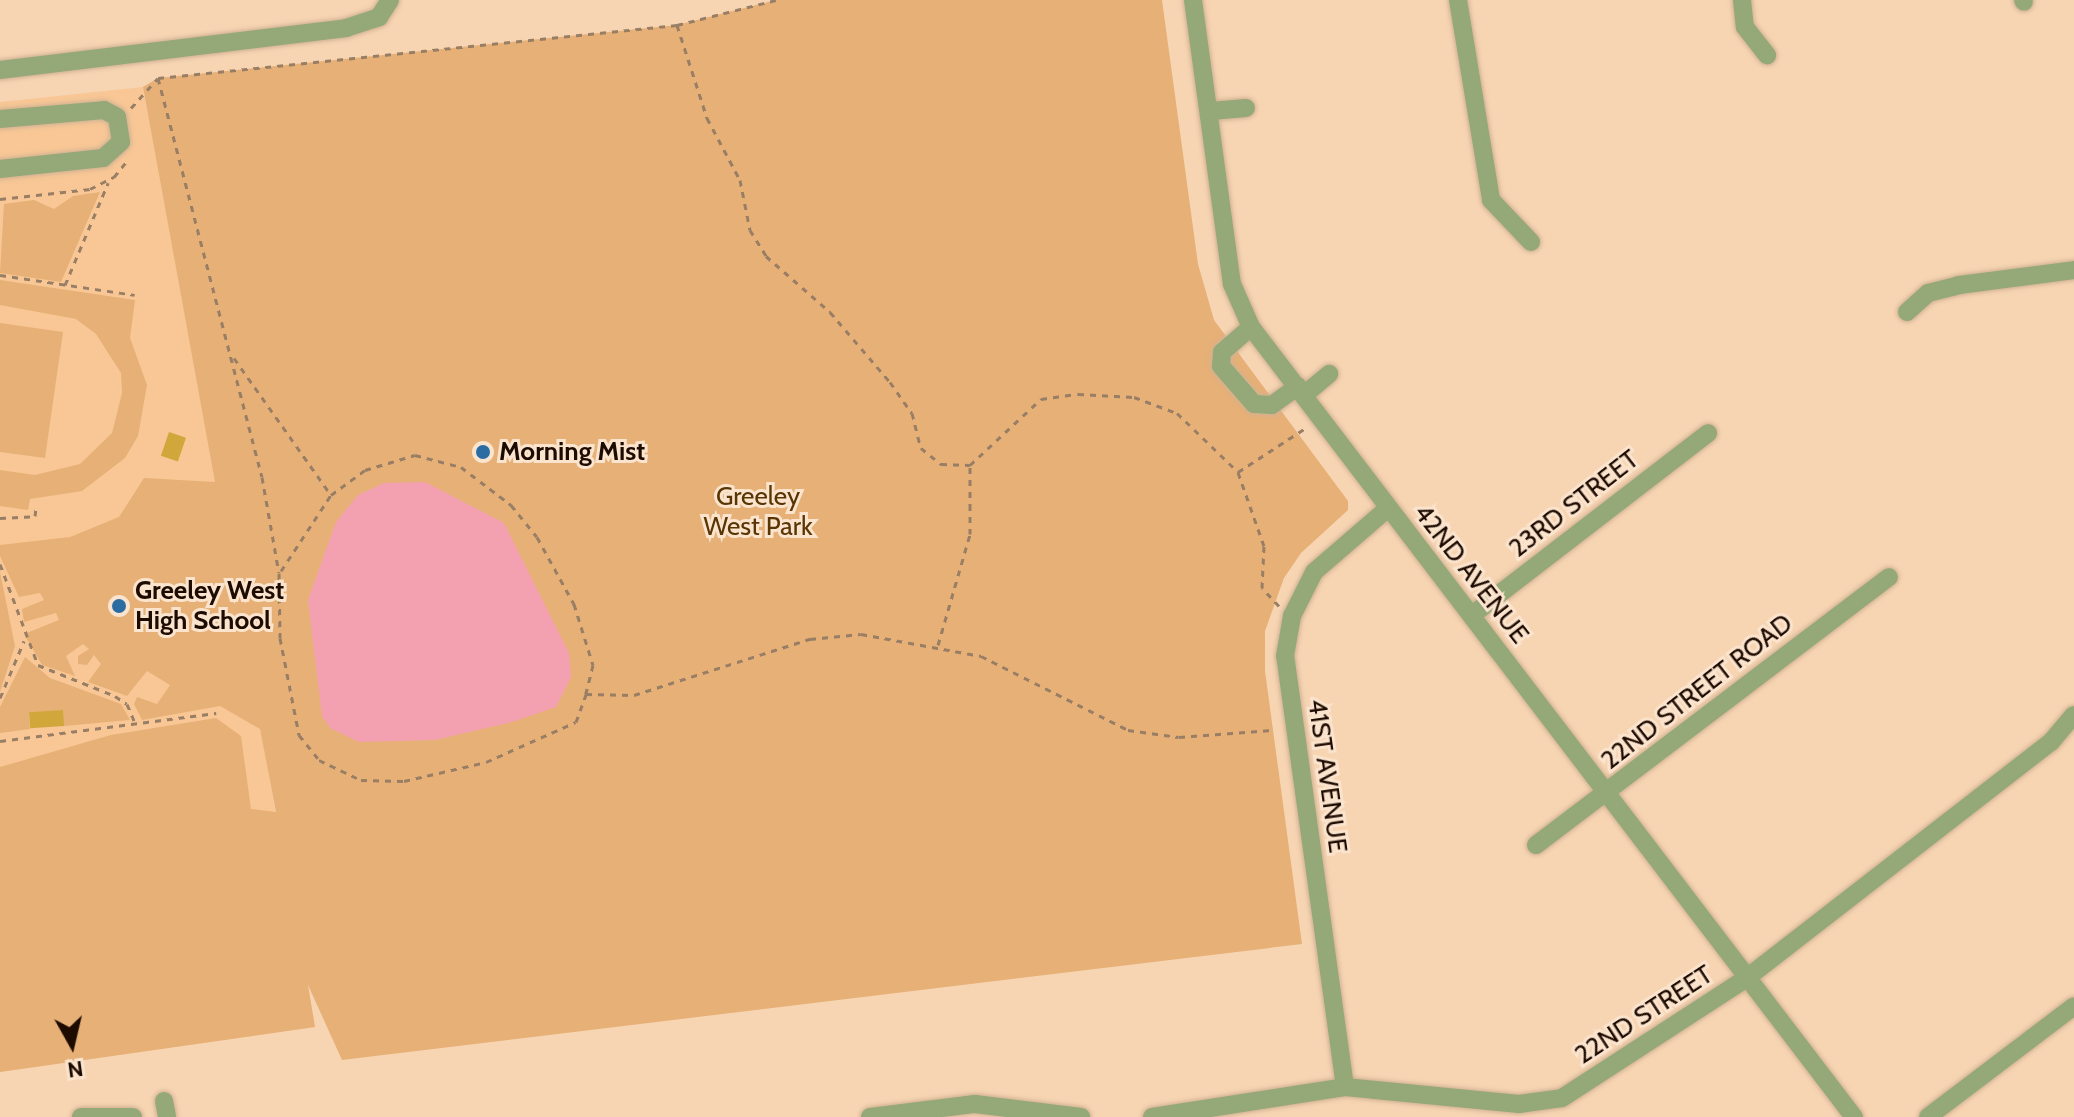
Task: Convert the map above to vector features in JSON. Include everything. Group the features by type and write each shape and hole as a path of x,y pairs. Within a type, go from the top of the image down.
{"street":[{"path":"0,70 226,46 379,17 390,0"},
{"name":"42ND AVENUE","path":"1193,0 1211,111 1232,284 1251,327 1387,509 1472,615 1744,980 1854,1117"},
{"path":"1458,0 1491,200 1531,242"},
{"path":"1742,0 1745,27 1767,55"},
{"path":"1211,111 1246,108"},
{"path":"0,119 104,110 121,128 121,142 110,156 0,169"},
{"path":"1907,312 1928,293 1959,285 2074,270"},
{"path":"1251,327 1222,352 1221,366 1254,404 1272,405 1329,374"},
{"name":"23RD STREET","path":"1472,615 1708,433"},
{"name":"41ST AVENUE","path":"1345,1087 1285,656 1292,616 1314,572 1387,509"},
{"name":"22ND STREET ROAD","path":"1536,845 1606,795 1889,577"},
{"name":"22ND STREET","path":"1152,1117 1189,1115 1345,1087 1519,1104 1562,1098 1744,980 2051,742 2074,715"},
{"path":"1928,1117 2074,1006"},
{"path":"870,1117 975,1104 1081,1117"},
{"path":"81,1117 133,1117"}],"path":[{"path":"279,573 331,495 365,470 415,455 461,467 485,484 537,537 574,604 593,665 576,722 486,762 404,781 361,780 319,760 299,735 280,638 279,573 231,353 158,78 677,25 776,0"},
{"path":"677,25 707,118 740,180 750,230 766,256 830,312 890,382 912,413 921,448 941,464 970,465 1041,399 1078,394 1134,397 1177,413 1238,472 1264,546 1262,588 1292,616"},
{"path":"65,285 104,202 110,156"},
{"path":"0,275 135,295"},
{"path":"231,353 331,495"},
{"path":"1238,472 1321,418"},
{"path":"938,645 970,534 970,465"},
{"path":"0,518 35,516 36,508"},
{"path":"0,564 24,641 46,672 127,704 136,725"},
{"path":"586,694 634,695 810,639 861,634 938,645 981,656 1128,730 1179,737 1272,730"},
{"path":"0,698 24,641"},
{"path":"0,741 216,713"}],"shaded area":[{"name":"Greeley West High School","path":"143,87 315,1027 0,1072 0,102"},
{"path":"425,482 504,523 569,653 571,677 556,707 512,722 435,740 359,742 330,728 322,716 308,600 336,522 358,495 384,483"}],"green space":[{"name":"Greeley West Park","path":"776,0 1162,0 1198,264 1214,320 1348,501 1348,510 1301,553 1284,578 1265,631 1265,671 1302,944 342,1060 308,985 315,1027 0,1072 0,767 111,735 216,718 241,736 251,809 276,812 260,729 220,706 142,720 134,704 137,697 157,704 170,685 147,671 127,696 88,682 101,664 94,655 87,665 78,664 78,656 89,649 83,644 66,656 75,676 42,665 24,634 59,620 56,613 24,622 22,609 44,600 40,593 19,597 0,556 0,545 70,537 119,517 144,478 215,482 143,87 158,78 677,25"},
{"path":"100,192 61,282 0,273 4,204 34,200 54,209 73,196"},
{"path":"0,280 135,300 130,338 147,385 138,436 125,458 82,491 30,499 28,510 0,506 0,470 35,475 80,464 112,433 122,393 121,373 96,334 76,319 0,305"},
{"path":"0,323 63,332 45,458 0,452"},
{"path":"0,572 15,646 0,692"},
{"path":"25,657 50,678 121,704 130,720 64,726 62,710 29,714 30,729 0,733 0,707"}],"building":[{"path":"169,432 186,438 178,461 161,456"},
{"path":"63,710 64,726 30,728 29,712"}],"place":[{"name":"Morning Mist","path":"483,452"},
{"name":"Greeley West High School","path":"119,606"}]}
